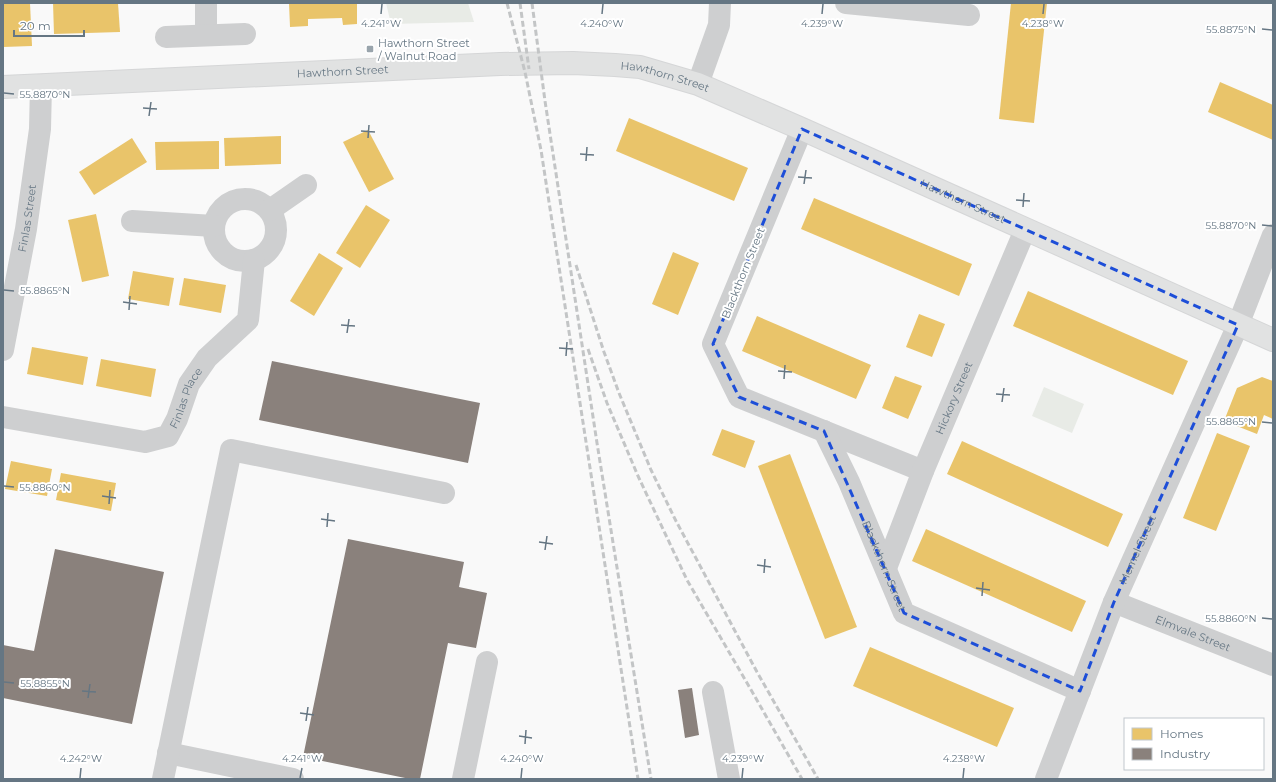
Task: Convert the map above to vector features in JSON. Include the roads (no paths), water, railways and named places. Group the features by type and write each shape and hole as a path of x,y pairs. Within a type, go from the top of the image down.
{"main road":[{"name":"Hawthorn Street","path":"3,87 500,64 573,63 640,67 698,84 1273,340"}],"street":[{"path":"206,3 206,35"},
{"path":"698,84 719,25 720,3"},
{"path":"846,3 969,15"},
{"path":"166,37 245,34"},
{"name":"Finlas Street","path":"3,350 26,229 39,137 41,85"},
{"name":"Blackthorn Street","path":"802,129 713,344 739,398 923,471"},
{"path":"270,210 306,185"},
{"path":"242,198 253,199 262,203 270,210 275,219 277,230 276,240 271,249 263,256 254,260 244,261 233,259 224,254 218,246 214,236 214,226 217,216 223,207 232,201 242,198"},
{"path":"132,220 214,226"},
{"name":"Hickory Street","path":"886,568 923,471 1025,230"},
{"name":"Memel Street","path":"1046,779 1114,602 1238,325 1273,235"},
{"name":"Finlas Place","path":"3,417 146,442 168,436 177,419 189,384 207,358 248,320 254,260"},
{"name":"Blackthorn Street","path":"824,431 849,482 904,613 1080,691"},
{"path":"163,779 231,450 444,493"},
{"name":"Elmvale Street","path":"1114,602 1273,665"},
{"path":"463,779 487,662"},
{"path":"714,692 729,779"},
{"path":"168,753 293,779"}],"railway":[{"path":"507,3 525,72 541,150 638,779"},
{"path":"520,3 529,69"},
{"path":"532,3 545,101 597,443 651,779"},
{"path":"576,265 604,352 619,393 651,470 676,521 757,672 818,779"},
{"path":"588,349 607,403 638,476 687,580 802,779"}],"place":[{"name":"Hawthorn Street / Walnut Road","path":"370,49"}]}
